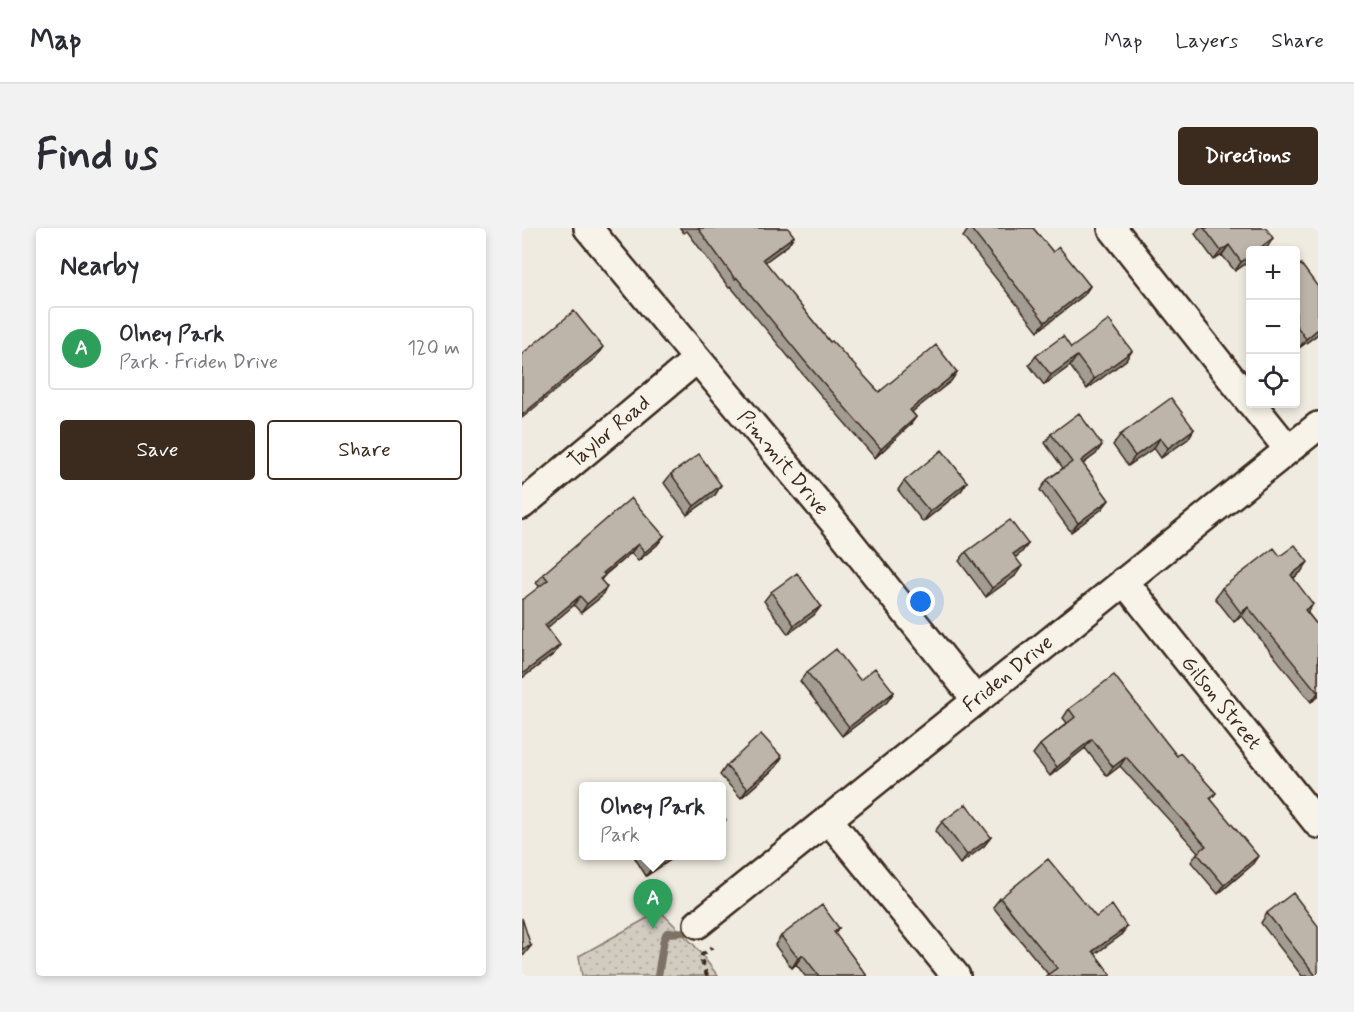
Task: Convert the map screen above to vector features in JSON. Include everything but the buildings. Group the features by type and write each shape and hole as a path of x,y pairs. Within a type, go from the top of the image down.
{"street":[{"name":"Pimmit Drive","path":"588,228 976,700"},
{"path":"1112,228 1246,397"},
{"name":"Taylor Road","path":"522,505 697,359"},
{"path":"1255,408 1288,449"},
{"name":"Friden Drive","path":"698,924 1318,426"},
{"name":"Gilson Street","path":"1124,582 1318,824"},
{"path":"828,819 956,976"}],"shaded area":[{"path":"660,911 695,946 718,976 582,976 579,956"}],"waterway":[{"path":"658,976 667,933 685,932"}],"place":[{"name":"Olney Park","path":"653,929"}]}
